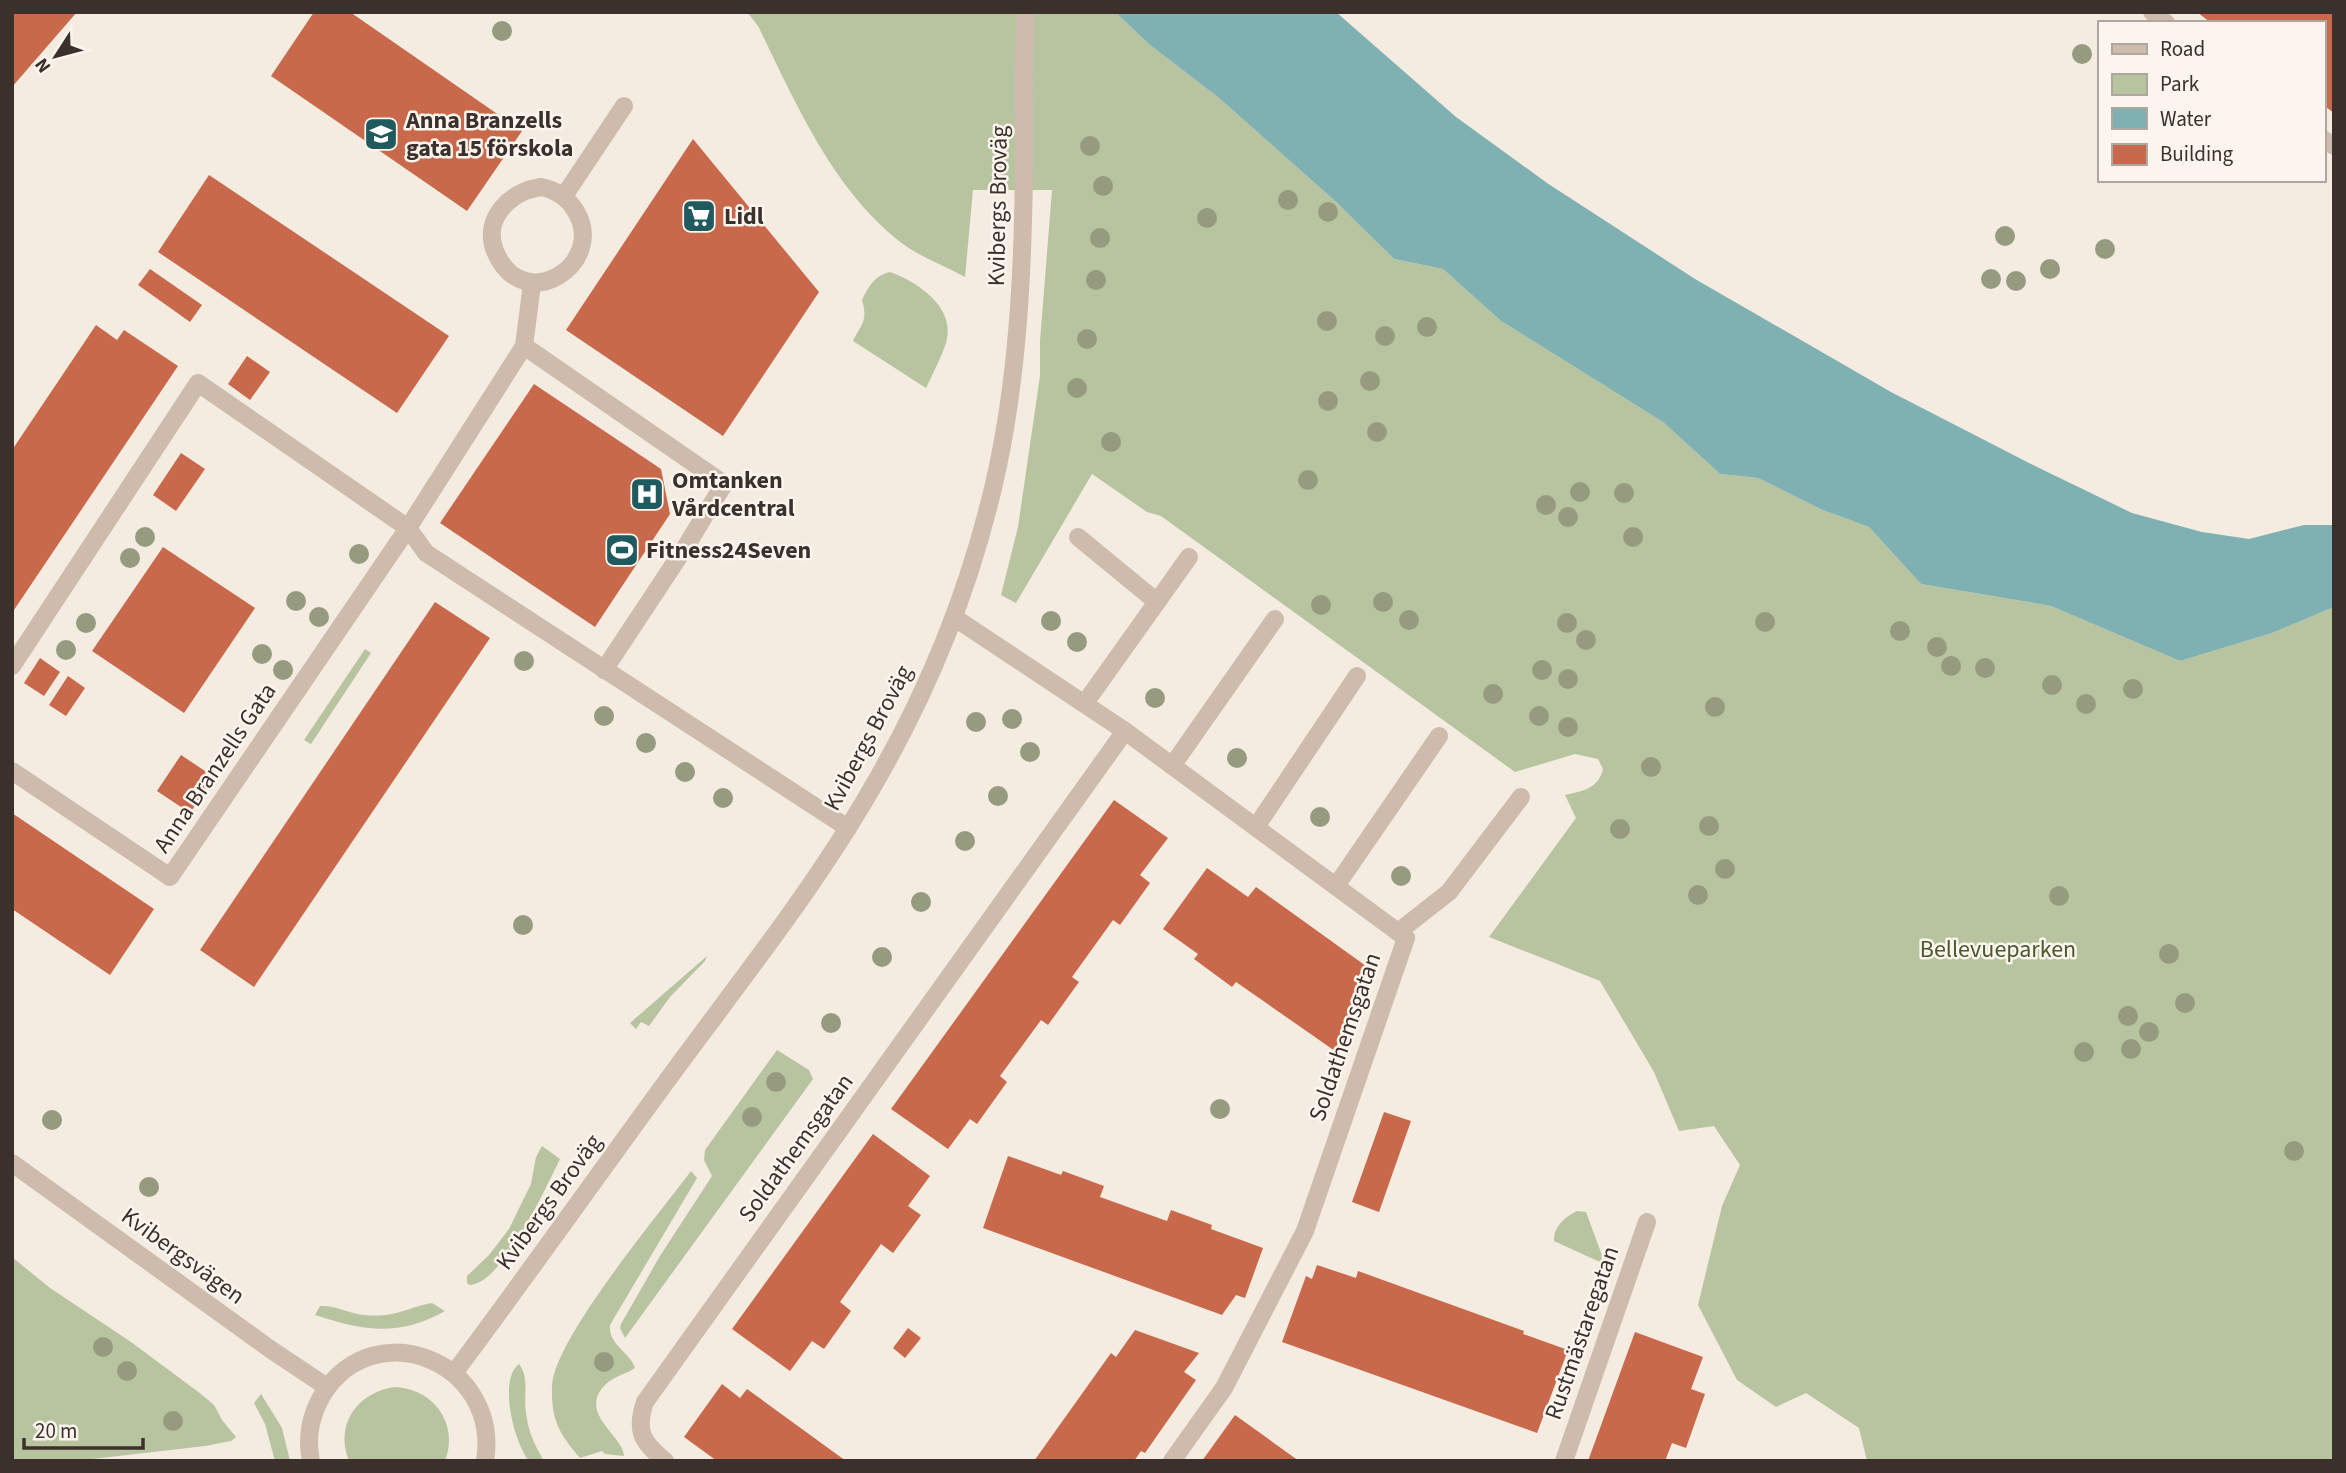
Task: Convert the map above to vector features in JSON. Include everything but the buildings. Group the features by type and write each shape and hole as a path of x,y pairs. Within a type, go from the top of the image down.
{"street":[{"name":"Kvibergs Broväg","path":"454,1373 786,919 848,828 873,788 942,651 955,618 994,486 1006,425 1020,309 1026,12"},
{"path":"564,196 624,106"},
{"path":"541,187 564,196 579,215 583,241 580,251 563,273 543,283 532,284 520,280 503,267 492,237 496,215 511,197 530,188 541,187"},
{"name":"Anna Branzells Gata","path":"12,771 170,877 408,528 524,346 532,284"},
{"path":"524,346 724,484 604,670"},
{"path":"12,666 198,383 408,528 426,553 848,828"},
{"path":"1078,537 1157,602"},
{"path":"1085,703 1189,557"},
{"name":"Soldathemsgatan","path":"955,618 1125,731 1406,938 1305,1231 1224,1388 1172,1461"},
{"path":"1172,766 1275,619"},
{"path":"1256,827 1357,676"},
{"name":"Soldathemsgatan","path":"665,1461 647,1445 641,1433 640,1418 645,1402 1125,731"},
{"path":"1336,887 1439,736"},
{"path":"1398,932 1449,892 1521,797"},
{"name":"Kvibergsvägen","path":"12,1163 327,1387"},
{"name":"Rustmästaregatan","path":"1564,1461 1647,1222"},
{"path":"311,1461 309,1435 312,1418 327,1387 361,1361 388,1353 416,1355 436,1362 468,1386 478,1402 484,1420 487,1460"}],"green space":[{"name":"Bellevueparken","path":"747,12 1115,12 1150,45 1219,98 1335,201 1394,259 1443,269 1501,321 1663,422 1720,474 1758,478 1820,509 1869,527 1921,584 2051,606 2180,661 2272,633 2334,607 2334,1461 1867,1461 1859,1428 1806,1393 1776,1407 1737,1380 1698,1305 1722,1206 1740,1165 1714,1126 1679,1131 1654,1072 1600,981 1489,937 1576,818 1565,795 1594,785 1603,769 1598,759 1575,754 1515,772 1161,516 1147,512 1092,474 1016,603 1001,595 1018,527 1040,376 1040,341 1052,190 973,190 965,277 914,251 875,219 834,169 801,113 758,26"},
{"path":"890,272 912,282 933,298 946,319 946,343 926,388 853,341 863,322 862,300 876,279"},
{"path":"365,649 371,653 311,744 304,740"},
{"path":"707,956 670,997 649,1026 641,1022 636,1029 630,1023"},
{"path":"777,1050 809,1070 813,1079 625,1338 621,1324 660,1256 712,1176 704,1160 705,1150"},
{"path":"542,1146 560,1159 545,1190 509,1252 483,1280 470,1285 467,1283 467,1276 489,1255 509,1229 531,1184 536,1157"},
{"path":"691,1171 697,1178 610,1325 612,1338 635,1368 606,1384 598,1395 596,1405 624,1456 605,1454 602,1451 580,1458 562,1433 555,1417 552,1386 557,1365 589,1308"},
{"path":"1577,1211 1586,1212 1603,1258 1600,1262 1554,1241 1555,1231 1561,1223"},
{"path":"12,1257 50,1288 131,1342 201,1394 214,1405 236,1437 231,1441 205,1446 84,1460 12,1461"},
{"path":"432,1303 445,1311 412,1325 396,1328 365,1328 315,1315 320,1306 375,1316"},
{"path":"519,1364 525,1382 528,1426 544,1461 529,1461 518,1440 510,1411 510,1383"},
{"path":"395,1387 421,1394 440,1411 449,1434 445,1461 349,1461 345,1435 352,1412 370,1395"},
{"path":"261,1394 282,1428 290,1461 275,1461 265,1424 254,1403"}],"water":[{"path":"1115,12 1336,12 1456,117 1547,183 1695,279 1891,392 2029,463 2132,513 2202,532 2249,539 2304,525 2334,525 2334,607 2272,633 2180,661 2051,606 1921,584 1869,527 1820,509 1758,478 1720,474 1663,422 1501,321 1443,269 1394,259 1335,201 1219,98 1150,45"}],"place":[{"name":"Anna Branzells gata 15 förskola","path":"381,134"},
{"name":"Lidl","path":"699,216"},
{"name":"Omtanken Vårdcentral","path":"647,494"},
{"name":"Fitness24Seven","path":"622,550"}]}
